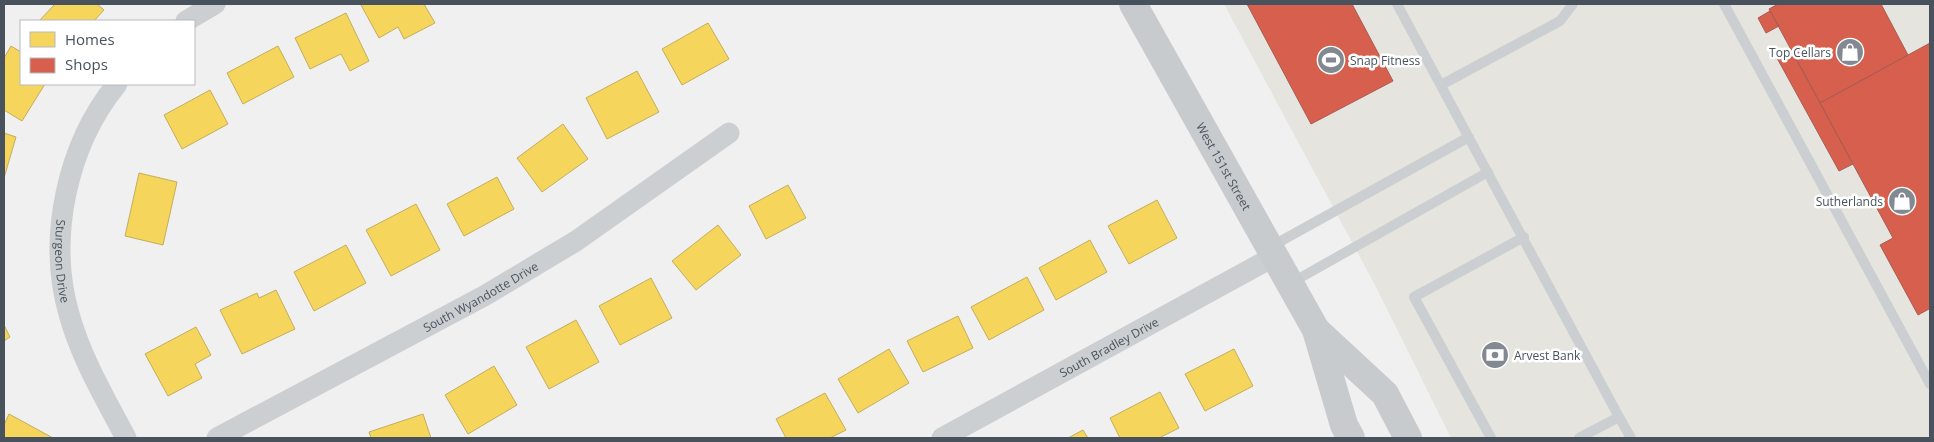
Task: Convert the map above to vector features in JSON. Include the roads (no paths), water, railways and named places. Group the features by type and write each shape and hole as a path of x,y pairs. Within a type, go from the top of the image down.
{"main road":[{"name":"West 151st Street","path":"1132,4 1316,330 1344,425 1351,438"},
{"name":"West 151st Street","path":"1316,330 1385,394 1408,438"}],"street":[{"path":"188,20 215,4"},
{"name":"Sturgeon Drive","path":"116,85 89,126 74,160 66,189 60,247 68,312 76,336 94,379 126,438"},
{"name":"South Wyandotte Drive","path":"217,438 484,296 576,241 729,133"},
{"name":"South Bradley Drive","path":"952,436 1273,251"}],"lane":[{"path":"1398,4 1631,438"},
{"path":"1441,86 1560,21 1573,4"},
{"path":"1724,4 1930,384"},
{"path":"1273,251 1468,137"},
{"path":"1291,283 1488,172"},
{"path":"1491,438 1414,297 1524,237"},
{"path":"1579,438 1619,417"}],"place":[{"name":"Top Cellars","path":"1850,52"},
{"name":"Snap Fitness","path":"1331,60"},
{"name":"Sutherlands","path":"1902,201"},
{"name":"Arvest Bank","path":"1495,355"}]}
